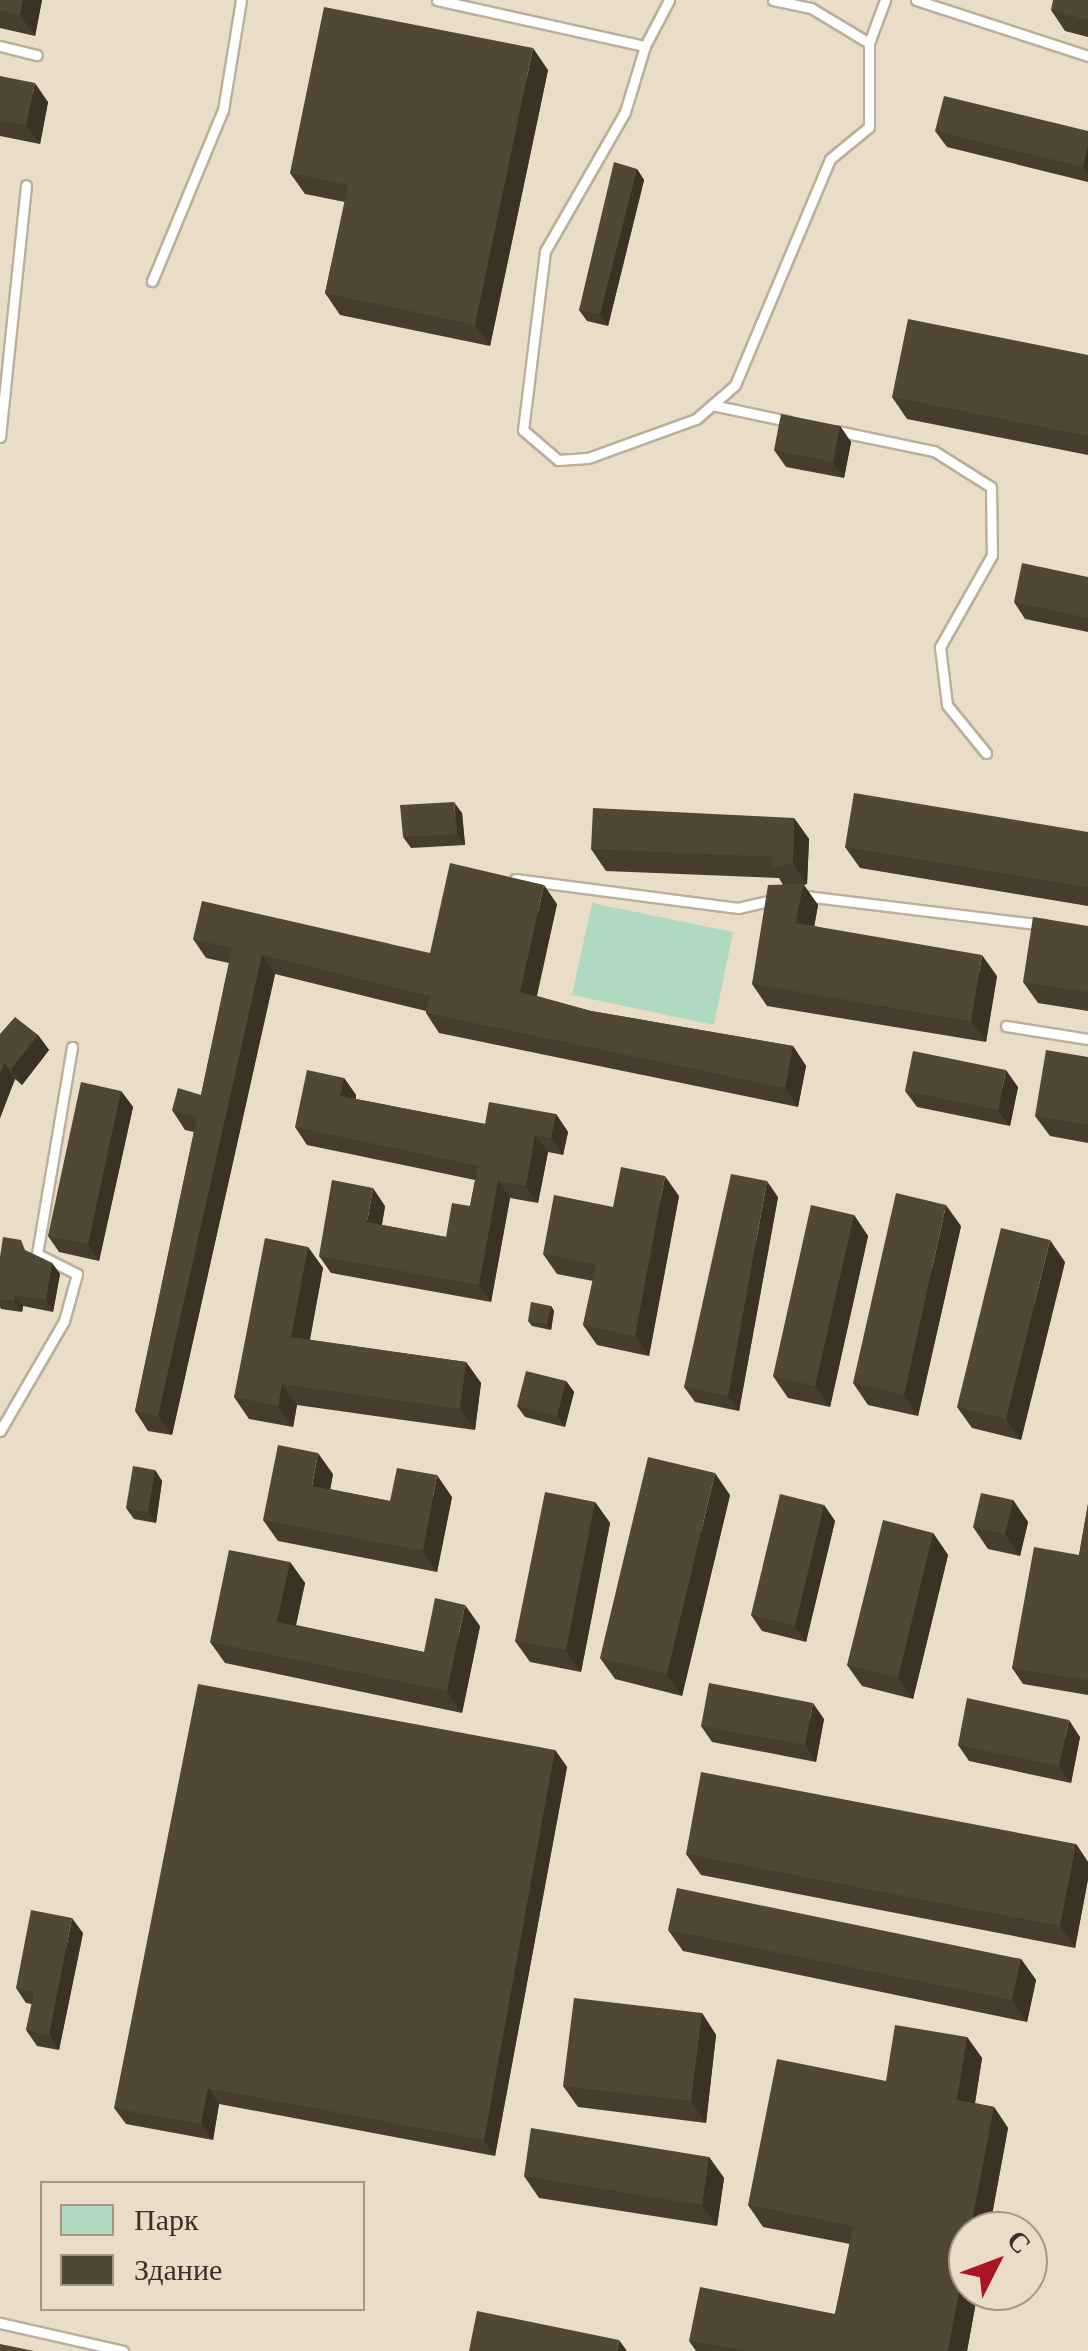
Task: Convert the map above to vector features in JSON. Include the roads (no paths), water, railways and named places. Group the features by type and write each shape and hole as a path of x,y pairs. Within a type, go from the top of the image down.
{"lane":[{"path":"152,281 223,110 241,0"},
{"path":"437,0 645,46"},
{"path":"669,0 645,46 625,112 545,251 523,430 558,460 588,458 696,419 734,385 830,159 869,127 869,43 886,0"},
{"path":"773,0 811,8 869,43"},
{"path":"916,0 935,3 1088,56"},
{"path":"0,46 37,54"},
{"path":"0,437 26,185"},
{"path":"712,405 804,424"},
{"path":"823,428 934,451 991,487 992,555 940,647 947,705 986,753"},
{"path":"495,877 738,908 810,892 1051,926"},
{"path":"1006,1026 1088,1039"},
{"path":"0,1431 64,1321 76,1274 37,1254 72,1047"},
{"path":"0,2323 123,2351"}]}
